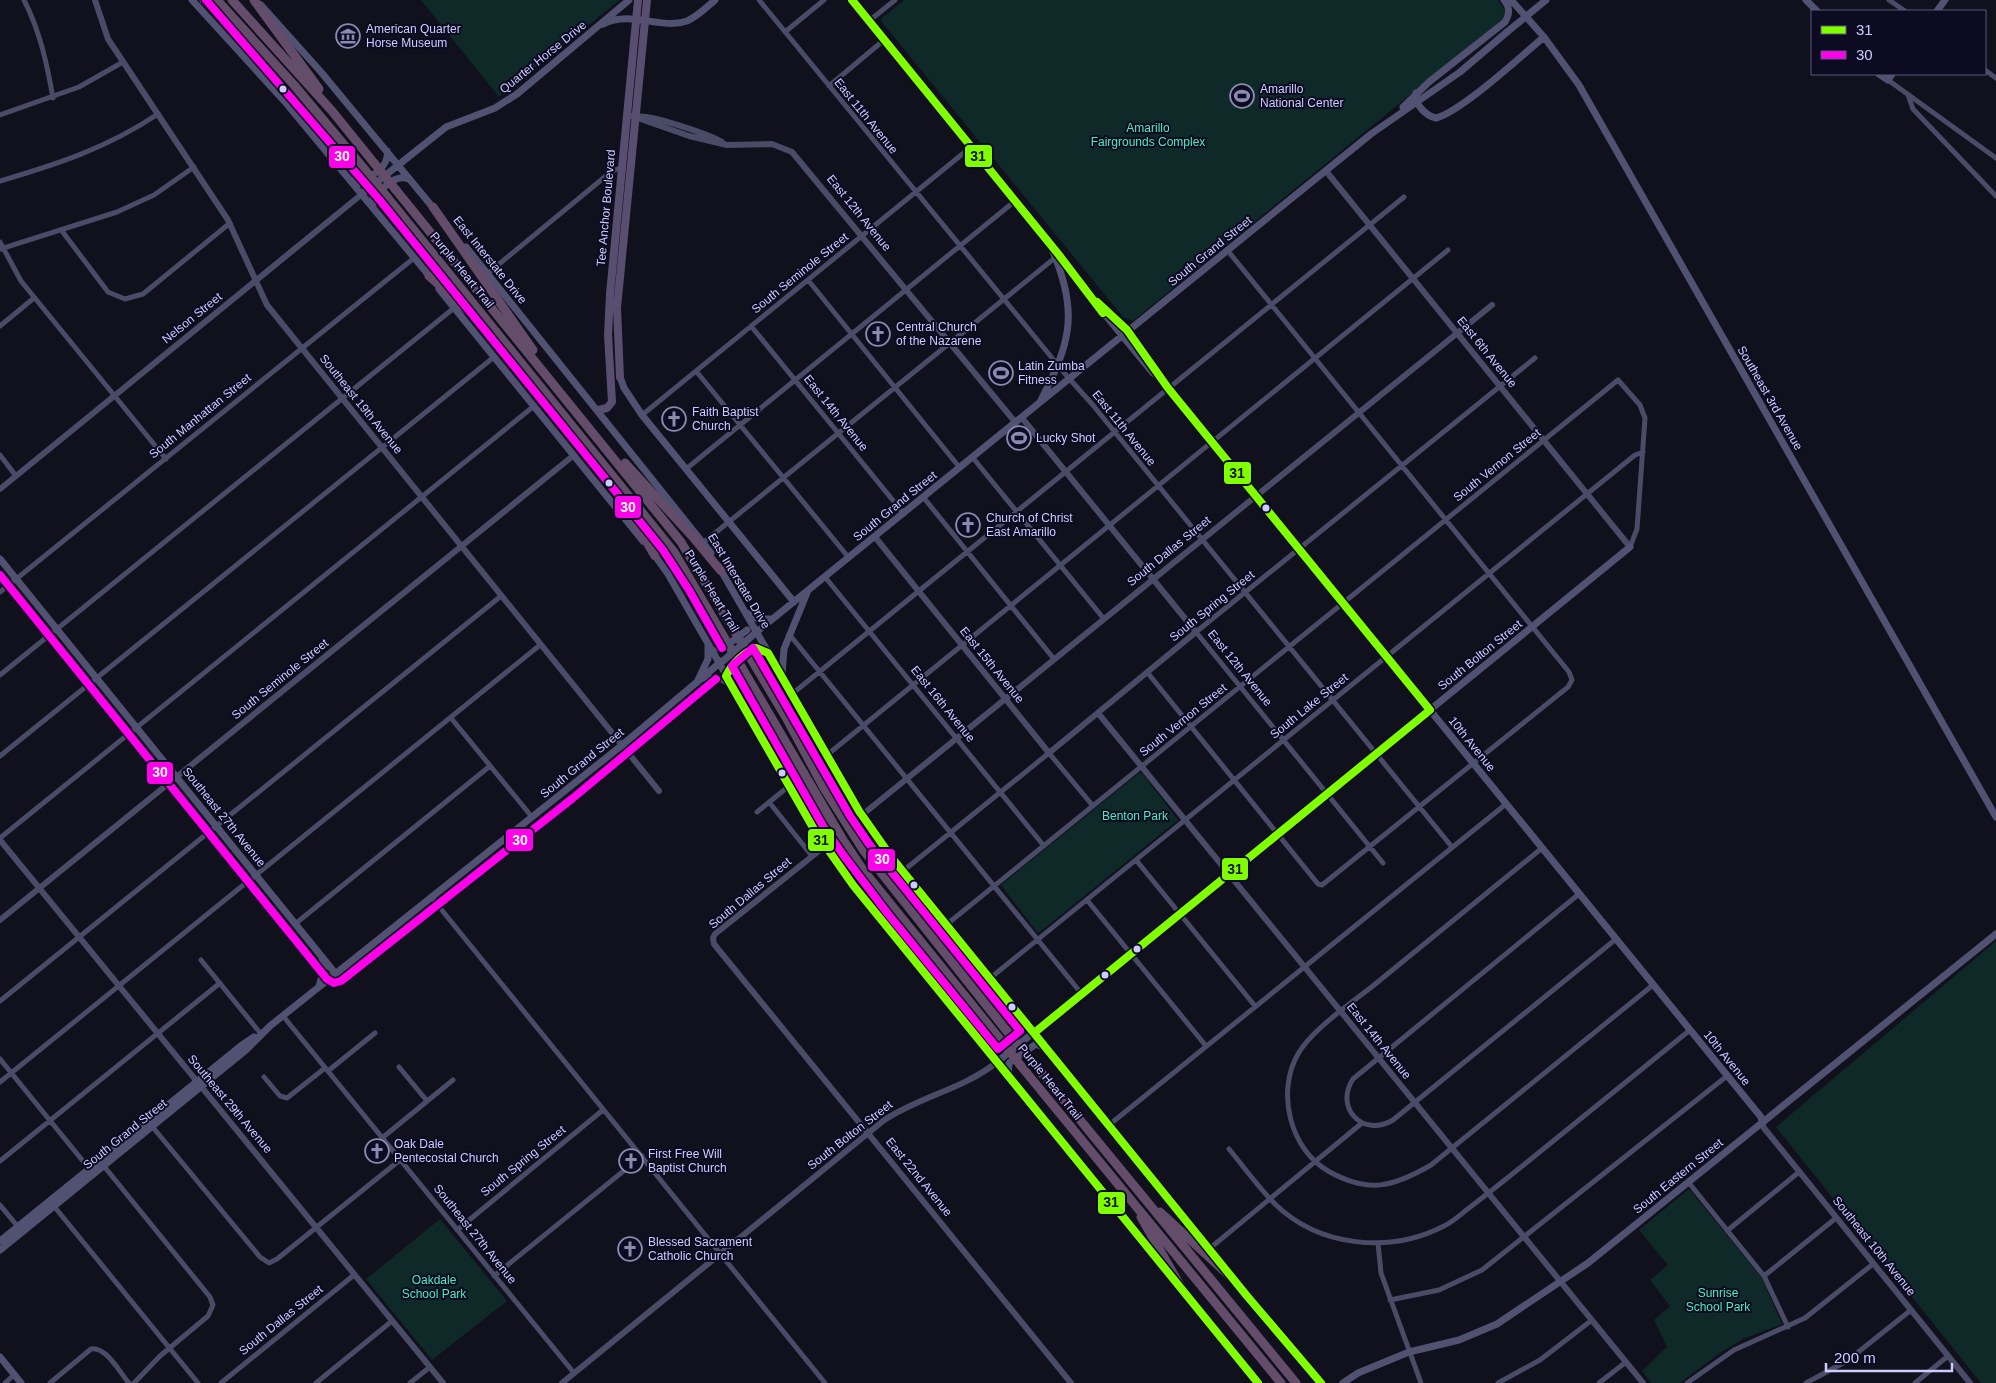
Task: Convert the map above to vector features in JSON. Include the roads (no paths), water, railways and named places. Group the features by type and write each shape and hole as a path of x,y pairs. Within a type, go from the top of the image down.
{"highway":[{"path":"204,0 254,46 283,78 294,85"},
{"name":"Purple Heart Trail","path":"217,0 294,85 365,170 656,528 688,574 850,851 1021,1066 1281,1383"},
{"name":"Purple Heart Trail","path":"232,0 332,111 591,430 688,553 787,718 845,824 896,892 1006,1030 1296,1383"},
{"path":"255,0 325,96 332,111"},
{"path":"433,207 536,355 549,378"},
{"path":"429,276 510,349"},
{"path":"591,430 618,455 678,519 721,571"},
{"path":"590,447 655,556"},
{"path":"799,706 827,772 872,854 896,892"},
{"path":"770,751 850,851"},
{"path":"1141,1195 1235,1282"},
{"path":"1130,1197 1185,1294"}],"main road":[{"path":"192,0 286,103 362,194 655,556 668,574 708,644 721,662 726,676 825,846 853,885 1008,1078 1258,1383"},
{"name":"East Interstate Drive","path":"255,0 321,72 388,151 704,542 749,620 754,634 768,653 862,815 903,871 989,979 1235,1282 1319,1382"},
{"name":"Quarter Horse Drive","path":"398,165 446,128 495,108 517,94 629,0"},
{"name":"Tee Anchor Boulevard","path":"598,410 607,408 612,402 608,316 620,167 638,0"},
{"name":"Tee Anchor Boulevard","path":"620,377 617,308 646,0"},
{"path":"599,27 615,19 687,21 715,0"},
{"path":"852,0 1050,244 1057,256 1097,302"},
{"path":"1397,114 1416,93 1505,22 1509,9 1504,0"},
{"name":"Southeast 3rd Avenue","path":"1511,0 1544,37 1579,85 1996,817"},
{"name":"South Grand Street","path":"0,1250 20,1229 199,1084 246,1050 261,1034 336,973 621,746 754,634 1016,424 1124,334 1397,114 1467,67 1546,0"},
{"path":"1806,0 1816,10"},
{"path":"1416,93 1417,101 1431,117 1442,117 1462,104 1544,37"},
{"path":"350,180 358,183 363,182 385,165 388,159 388,151"},
{"name":"Nelson Street","path":"362,194 398,165"},
{"path":"374,209 373,197 396,179 401,177 412,181"},
{"path":"1039,404 1058,366 1068,328 1066,290 1057,256"},
{"path":"1066,290 1068,281 1075,275"},
{"name":"10th Avenue","path":"1097,302 1113,316 1124,334"},
{"name":"10th Avenue","path":"1097,302 1156,368 1168,388 1690,1030 1761,1118 1762,1122"},
{"path":"1113,316 1126,323 1139,323"},
{"path":"620,377 624,388 642,415"},
{"path":"611,378 794,602"},
{"name":"South Bolton Street","path":"996,1063 1630,547"},
{"name":"Southeast 27th Avenue","path":"0,559 336,973"},
{"path":"782,677 784,649 808,591"},
{"path":"743,610 758,619 773,620"},
{"path":"708,644 718,648 725,647 746,630 749,620"},
{"path":"708,644 708,658 700,680 722,679 732,686"},
{"path":"726,676 730,668 757,648 768,653"},
{"name":"South Eastern Street","path":"1343,1383 1358,1373 1409,1352 1477,1333 1510,1316 1588,1263 1996,934"},
{"path":"319,987 324,968 322,956"},
{"path":"982,1046 998,1049 1020,1032 1022,1027 1020,1017"},
{"path":"1008,1078 1009,1063 1036,1044 1046,1048"},
{"name":"South Grand Street","path":"0,1240 20,1229"},
{"path":"0,1357 21,1383"}],"street":[{"path":"24,0 39,34 48,67 53,98"},
{"name":"Southeast 19th Avenue","path":"94,0 108,39 230,224 254,282 267,305 659,791"},
{"name":"East 11th Avenue","path":"759,0 1058,366 1115,432 1452,847"},
{"path":"785,32 824,0"},
{"path":"869,21 895,0"},
{"path":"1889,0 1904,10"},
{"path":"829,86 884,40"},
{"path":"0,115 53,98 79,87 123,62"},
{"path":"1890,77 1908,95 1996,158"},
{"path":"1908,95 1909,103 1913,109 1996,196"},
{"path":"0,181 87,153 131,132 158,114"},
{"name":"East 12th Avenue","path":"636,117 644,115 714,138 727,145 772,144 792,152 1016,424"},
{"path":"626,116 636,117"},
{"name":"South Seminole Street","path":"642,415 971,147"},
{"path":"166,459 21,282 1,246 62,231 136,204 172,184 194,167"},
{"path":"487,274 612,171 620,167 630,168"},
{"name":"East 6th Avenue","path":"1326,171 1630,547"},
{"name":"Nelson Street","path":"0,489 362,194"},
{"path":"792,694 1404,197"},
{"path":"686,469 1015,201"},
{"path":"62,231 108,292 125,299 143,294 230,224"},
{"path":"827,755 1448,250"},
{"path":"1147,672 1318,884 1322,885 1568,687 1572,680 1569,672 1228,251"},
{"path":"704,542 1057,256"},
{"name":"South Manhattan Street","path":"0,592 414,258"},
{"path":"808,280 960,468"},
{"path":"0,326 34,298"},
{"name":"South Dallas Street","path":"862,815 1492,305"},
{"path":"0,675 454,308"},
{"name":"East 14th Avenue","path":"751,326 904,514"},
{"path":"0,756 494,357"},
{"name":"South Spring Street","path":"903,871 1535,358"},
{"path":"696,371 849,558"},
{"name":"South Vernon Street","path":"946,925 1618,380 1644,412 1643,452"},
{"path":"0,839 534,406"},
{"name":"East 12th Avenue","path":"1022,418 1384,863"},
{"path":"1630,547 1637,528 1643,452"},
{"name":"South Lake Street","path":"989,979 1635,455 1643,452"},
{"name":"South Seminole Street","path":"0,920 574,455"},
{"path":"0,456 16,476"},
{"path":"973,458 1104,619"},
{"path":"924,498 1054,659"},
{"name":"East 15th Avenue","path":"874,537 1093,806"},
{"name":"East 16th Avenue","path":"825,577 1044,846"},
{"path":"0,1001 501,596"},
{"path":"789,634 1081,993"},
{"path":"0,1082 540,645"},
{"name":"East 14th Avenue","path":"1098,713 1643,1383"},
{"path":"451,718 532,817"},
{"path":"295,924 490,766"},
{"path":"757,812 789,786"},
{"path":"769,802 812,856"},
{"path":"1109,1125 1506,804"},
{"name":"Southeast 29th Avenue","path":"0,839 443,1383"},
{"name":"South Dallas Street","path":"713,938 715,934 825,846"},
{"path":"1542,848 1341,1012 1313,1036 1298,1054 1288,1087 1290,1118 1302,1145 1316,1162 1346,1180 1378,1186 1406,1180 1431,1165 1653,985"},
{"path":"1136,860 1255,1006"},
{"path":"1579,894 1353,1079 1347,1089 1347,1105 1352,1115 1362,1123 1380,1126 1387,1124 1616,940"},
{"path":"432,898 825,1383"},
{"path":"1087,900 1206,1046"},
{"name":"East 22nd Avenue","path":"713,938 714,944 1072,1383"},
{"path":"202,960 261,1034"},
{"path":"0,1161 220,983"},
{"name":"Southeast 27th Avenue","path":"283,1016 574,1373"},
{"path":"1229,1148 1270,1199 1287,1214 1315,1230 1346,1240 1378,1243 1419,1237 1446,1226 1690,1030"},
{"path":"264,1077 280,1096 287,1098 375,1033"},
{"path":"0,1059 91,1172"},
{"name":"South Bolton Street","path":"562,1383 894,1114 964,1084 996,1063"},
{"path":"399,1067 427,1101"},
{"path":"1390,1300 1420,1296 1453,1285 1482,1270 1525,1238 1727,1076"},
{"path":"382,1138 453,1080"},
{"name":"South Spring Street","path":"457,1230 604,1110"},
{"name":"Southeast 10th Avenue","path":"1762,1122 1764,1128 1799,1172 1970,1383"},
{"path":"1209,1249 1362,1123"},
{"path":"150,1124 260,1258 268,1263 277,1259 400,1160"},
{"path":"494,1276 642,1156"},
{"path":"101,1163 210,1297 213,1307 208,1316 169,1348 134,1383"},
{"path":"1728,1230 1799,1172"},
{"path":"1689,1183 1764,1276 1788,1326"},
{"path":"52,1203 198,1383"},
{"path":"0,1205 20,1229"},
{"path":"1764,1276 1836,1218"},
{"path":"1378,1243 1378,1264 1421,1383"},
{"path":"1687,1383 1734,1350 1788,1326 1819,1308 1873,1264"},
{"name":"South Dallas Street","path":"221,1383 354,1275"},
{"path":"1806,1383 1847,1361 1911,1310"},
{"path":"1498,1383 1540,1360 1592,1320"},
{"path":"316,1383 392,1321"},
{"path":"50,1383 91,1349 96,1348 104,1352 129,1383"},
{"path":"1915,1383 1948,1356"},
{"path":"1599,1383 1626,1362"},
{"path":"410,1383 430,1367"},
{"path":"5,1383 14,1375"}],"place":[{"name":"American Quarter Horse Museum","path":"348,36"},
{"name":"Amarillo National Center","path":"1242,96"},
{"name":"Central Church of the Nazarene","path":"878,334"},
{"name":"Latin Zumba Fitness","path":"1001,373"},
{"name":"Faith Baptist Church","path":"674,419"},
{"name":"Lucky Shot","path":"1019,438"},
{"name":"Church of Christ East Amarillo","path":"968,525"},
{"name":"Oak Dale Pentecostal Church","path":"377,1151"},
{"name":"First Free Will Baptist Church","path":"631,1161"},
{"name":"Blessed Sacrament Catholic Church","path":"630,1249"}],"park label":[{"name":"Amarillo Fairgrounds Complex","path":"1148,135"},
{"name":"Benton Park","path":"1135,816"},
{"name":"Oakdale School Park","path":"434,1287"},
{"name":"Sunrise School Park","path":"1718,1300"}]}
